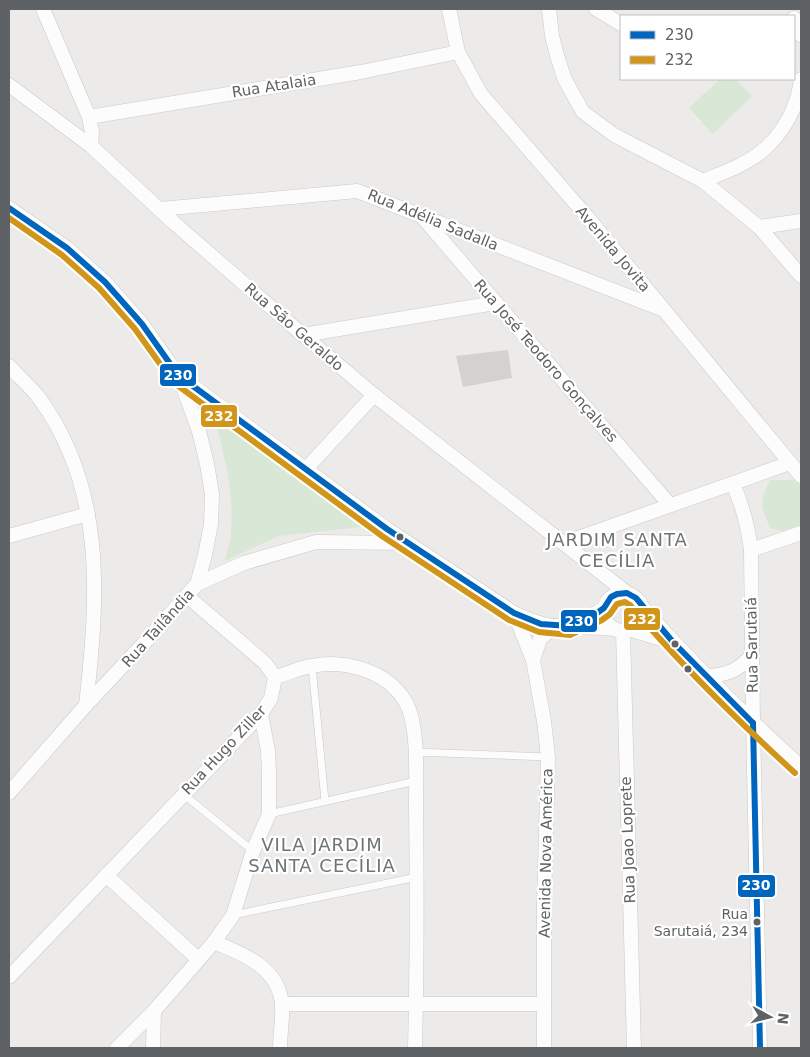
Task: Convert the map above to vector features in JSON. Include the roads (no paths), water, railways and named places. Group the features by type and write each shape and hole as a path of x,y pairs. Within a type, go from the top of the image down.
{"street":[{"path":"46,9 90,117 91,146"},
{"name":"Avenida Jovita","path":"448,9 458,52 481,94 589,219 801,476"},
{"path":"549,9 552,36 558,59 565,80 583,112 614,135 703,181 759,227 801,276"},
{"path":"596,9 620,23"},
{"path":"795,22 801,35"},
{"name":"Rua Atalaia","path":"90,117 361,72 458,52"},
{"path":"703,181 733,168 760,153 777,137 792,110 801,79"},
{"name":"Rua São Geraldo","path":"9,85 91,146 303,335 374,395 627,593"},
{"name":"Rua Adélia Sadalla","path":"160,209 357,191 665,311"},
{"path":"9,208 68,248 105,282 142,324 178,375 387,529 514,613 541,624 623,630 673,642"},
{"name":"Rua José Teodoro Gonçalves","path":"422,216 670,505"},
{"path":"759,227 801,221"},
{"path":"303,335 495,303"},
{"path":"9,366 40,399 70,450 88,514 94,569 94,627 86,705"},
{"name":"Rua Tailândia","path":"11,787 197,584 211,524 212,494 199,431 178,375"},
{"path":"305,470 374,395"},
{"path":"199,431 205,414 211,408 218,405"},
{"path":"564,543 790,463"},
{"name":"Rua Sarutaiá","path":"733,484 742,503 751,550 760,1048"},
{"path":"9,536 88,514"},
{"path":"359,542 377,536 387,529"},
{"path":"751,550 801,533"},
{"path":"197,584 244,563 316,542 407,543"},
{"name":"Rua São Geraldo","path":"586,561 600,582 606,605"},
{"path":"569,626 588,618 617,594 627,593 636,598 673,642 753,723 801,767"},
{"path":"187,596 265,663 275,677 312,666 337,664 358,667 378,675 405,700 411,713 416,781 415,1048"},
{"path":"606,605 606,620 623,630"},
{"path":"623,630 639,622 641,606"},
{"name":"Avenida Nova América","path":"514,613 533,660 544,721 548,757 544,904 544,1048"},
{"path":"533,660 540,639 555,626"},
{"name":"Rua Joao Loprete","path":"623,630 634,1048"},
{"path":"708,676 732,672 743,666 752,655"},
{"path":"91,658 100,669 112,677"},
{"name":"Rua Hugo Ziller","path":"9,977 261,714 271,698 275,677"},
{"path":"117,1048 154,1011 214,942 233,915 268,814 270,773 261,714"},
{"path":"106,875 198,960"},
{"path":"214,942 244,954 257,962 266,970 275,983 282,1004 280,1048"},
{"path":"282,1004 544,1004"},
{"path":"153,1048 154,1011"}],"lane":[{"path":"312,666 325,801"},
{"path":"415,752 548,757"},
{"path":"268,814 416,781"},
{"path":"183,794 254,851"},
{"path":"233,915 417,877"}],"place":[{"name":"Rua Sarutaiá, 234","path":"757,922"}],"district":[{"name":"JARDIM SANTA CECÍLIA","path":"617,550"},
{"name":"VILA JARDIM SANTA CECÍLIA","path":"322,855"}]}
